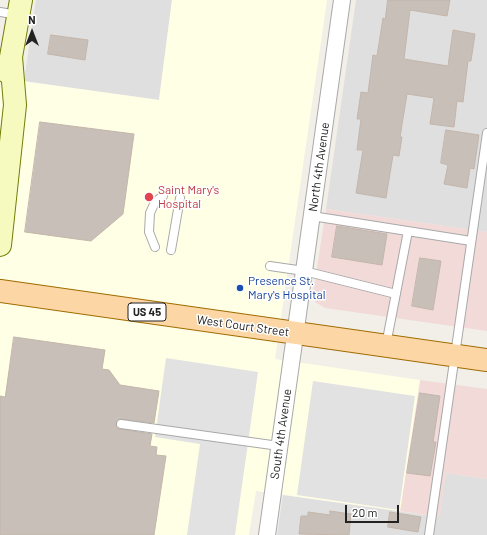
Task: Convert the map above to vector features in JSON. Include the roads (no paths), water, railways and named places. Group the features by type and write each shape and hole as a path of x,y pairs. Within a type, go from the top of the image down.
{"main road":[{"name":"West Court Street","path":"0,291 487,360"}],"street":[{"name":"North 4th Avenue","path":"295,333 342,0"},
{"path":"0,245 15,105 11,57 13,9"},
{"path":"0,96 11,57"},
{"name":"South 4th Avenue","path":"267,535 295,333"}],"lane":[{"path":"429,535 487,133"},
{"path":"155,248 149,232 150,213 155,202 163,196"},
{"path":"171,250 180,198"},
{"path":"312,216 471,241"},
{"path":"386,346 408,231"},
{"path":"270,266 304,271 396,294"},
{"path":"121,424 279,446"}],"place":[{"name":"Saint Mary's Hospital","path":"149,197"},
{"name":"Presence St. Mary's Hospital","path":"240,288"}]}
